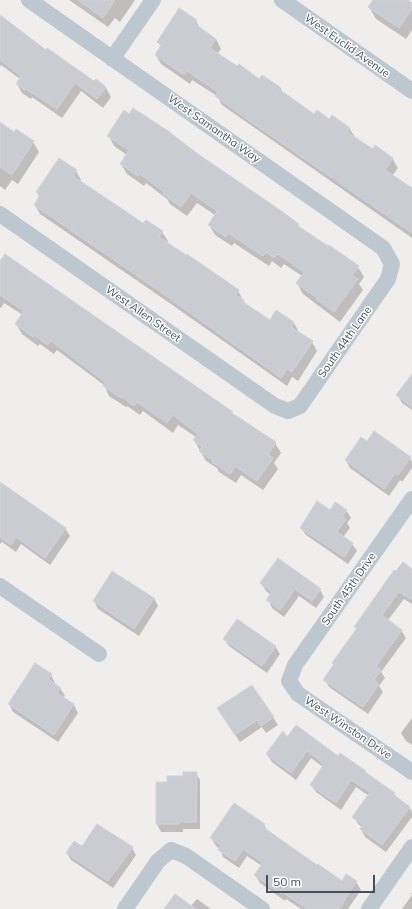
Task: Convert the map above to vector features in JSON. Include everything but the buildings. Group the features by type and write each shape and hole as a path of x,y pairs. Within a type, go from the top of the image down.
{"street":[{"name":"West Samantha Way","path":"29,0 383,248 392,264"},
{"path":"112,59 153,0"},
{"name":"West Euclid Avenue","path":"282,0 412,91"},
{"name":"West Allen Street","path":"0,214 275,406 288,411"},
{"name":"South 44th Lane","path":"288,411 300,406 388,279 392,264"},
{"name":"South 45th Drive","path":"289,681 295,664 412,499"},
{"path":"0,586 99,654"},
{"name":"West Winston Drive","path":"289,681 298,694 412,772"},
{"path":"369,909 412,847"},
{"path":"125,909 158,862 171,850 186,856 262,909"}]}
